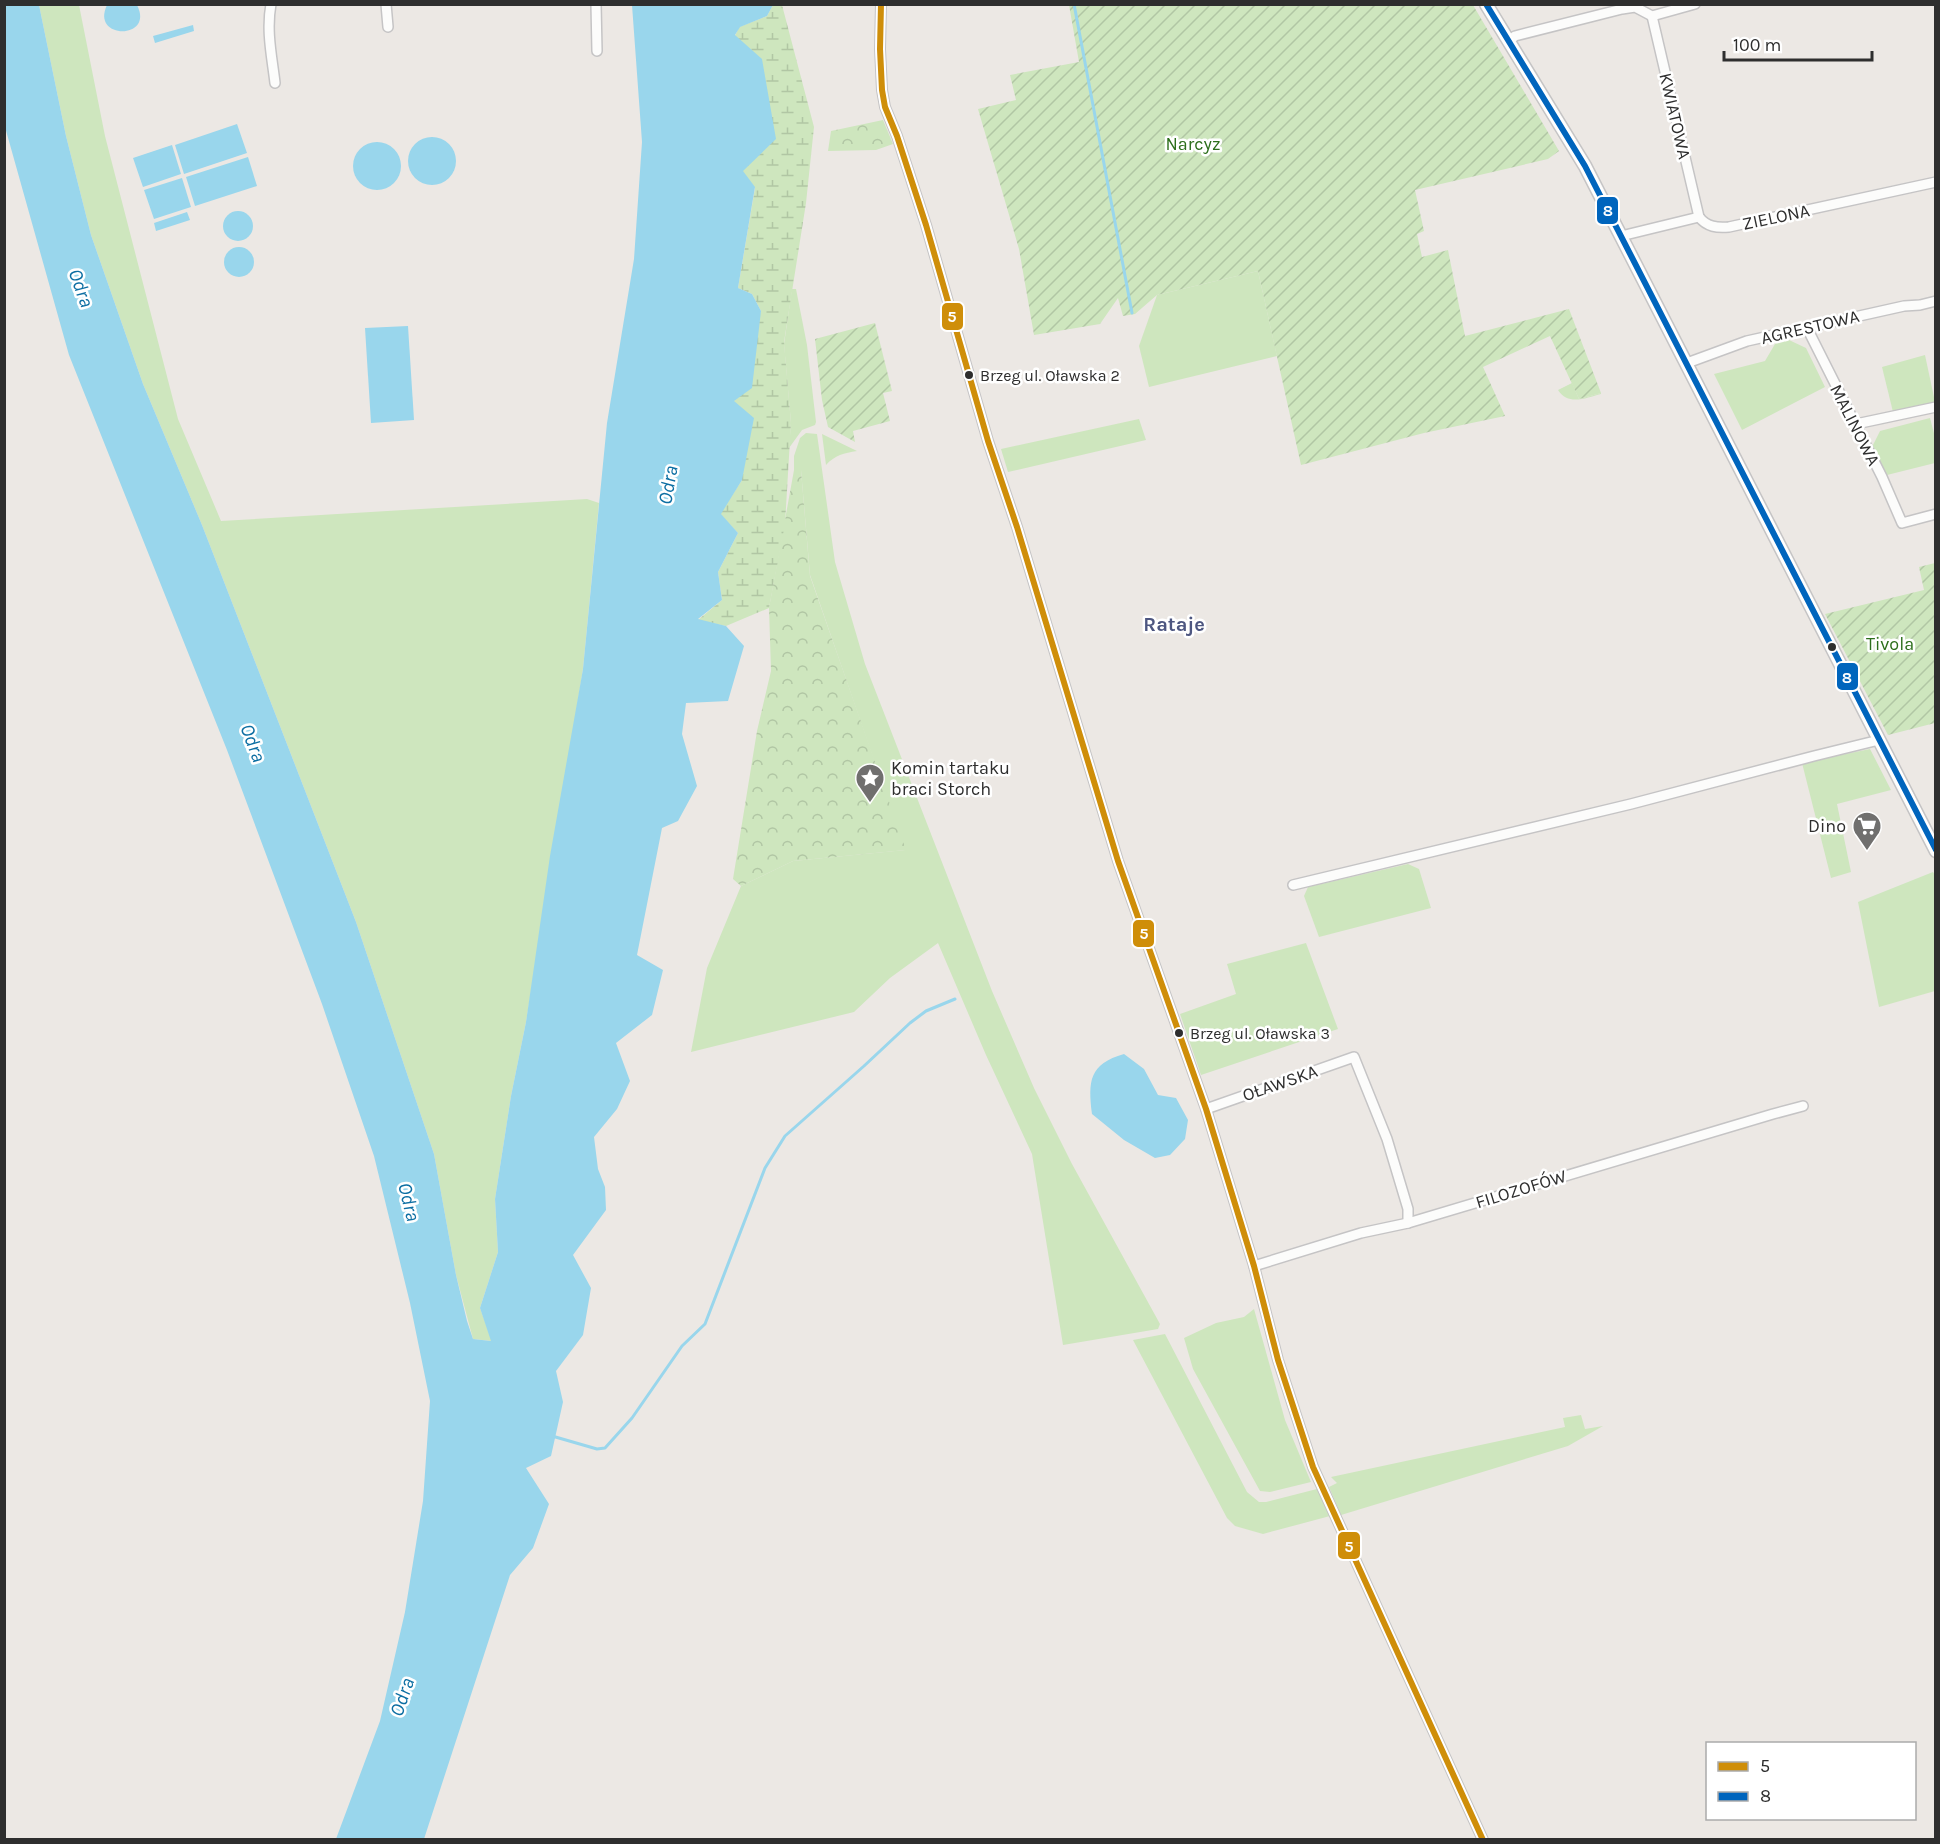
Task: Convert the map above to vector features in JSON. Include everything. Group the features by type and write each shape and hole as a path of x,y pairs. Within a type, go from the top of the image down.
{"street":[{"path":"271,4 268,22 275,83"},
{"path":"386,4 388,27"},
{"path":"596,4 597,51"},
{"path":"881,4 880,49 885,107 897,136 926,225 988,441 1017,527 1119,861 1206,1109 1254,1266 1278,1360 1313,1467 1483,1839"},
{"path":"1486,4 1585,166 1935,851"},
{"path":"1509,41 1516,36 1635,6 1652,16 1695,4"},
{"name":"KWIATOWA","path":"1652,16 1699,217"},
{"name":"ZIELONA","path":"1699,217 1709,226 1729,227 1935,182"},
{"path":"1621,236 1699,217"},
{"name":"AGRESTOWA","path":"1687,363 1747,341 1935,301"},
{"name":"MALINOWA","path":"1807,328 1882,477 1902,523 1935,514"},
{"path":"1856,424 1935,406"},
{"path":"1293,885 1631,804 1879,740"},
{"name":"OŁAWSKA","path":"1206,1109 1354,1057 1387,1139 1408,1209 1408,1223"},
{"name":"FILOZOFÓW","path":"1254,1266 1361,1233 1408,1223 1803,1106"}],"green space":[{"path":"39,5 79,5 105,136 178,419 221,521 587,499 599,503 583,669 495,1199 498,1252 480,1308 492,1341 473,1339 456,1275 434,1154 356,922 202,525 143,384 91,235 66,136"},
{"path":"773,5 782,5 814,127 806,203 784,342 791,423 785,524 769,608 726,626 698,620 722,600 718,572 738,533 720,514 742,480 734,401 761,311 752,294 738,288 755,188 742,171 735,36 739,27 767,16"},
{"name":"Narcyz","path":"1069,5 1473,5 1559,151 1548,159 1415,190 1424,231 1417,234 1422,257 1448,250 1465,336 1569,309 1601,393 1579,399 1550,336 1483,367 1505,416 1424,433 1301,465 1258,271 1157,295 1135,314 1123,316 1118,298 1100,324 1034,335 1019,249 978,109 1016,100 1010,75 1079,62"},
{"path":"883,120 893,144 876,150 828,151 831,131"},
{"path":"1258,271 1277,356 1149,387 1139,346 1157,295"},
{"path":"792,289 796,289 807,345 816,422 815,425 802,430 789,448 791,423 784,344"},
{"path":"875,323 892,391 883,393 890,421 853,431 855,442 828,427 822,400 815,339"},
{"path":"1789,340 1806,348 1825,387 1742,430 1714,374 1765,361 1775,344"},
{"path":"1925,355 1935,402 1893,412 1882,367"},
{"path":"1572,383 1579,399 1601,394 1578,400 1567,398 1558,390"},
{"path":"1930,418 1935,437 1935,463 1887,475 1872,447 1880,431"},
{"path":"1139,419 1146,440 1008,472 1001,449"},
{"path":"806,433 817,434 835,562 865,664 992,991 1034,1088 1072,1164 1160,1324 1158,1329 1063,1345 1032,1154 938,943 890,978 854,1012 691,1052 707,968 741,886 793,861 905,850 810,575 801,470 794,470 794,456 800,438"},
{"path":"822,434 857,451 840,455 826,465"},
{"path":"794,470 801,470 810,576 906,850 793,861 741,886 733,879 757,731 771,671 769,608"},
{"name":"Tivola","path":"1935,563 1935,723 1888,735 1825,614 1924,590 1919,567"},
{"path":"1870,749 1891,790 1837,804 1851,872 1831,878 1802,763"},
{"path":"1408,864 1419,869 1431,908 1319,937 1304,896 1308,887"},
{"path":"1933,872 1936,877 1935,991 1879,1007 1858,902"},
{"path":"1306,943 1338,1029 1201,1075 1180,1014 1236,994 1227,964"},
{"path":"1254,1309 1285,1420 1311,1482 1270,1492 1260,1491 1193,1369 1184,1338 1216,1323 1244,1317"},
{"path":"1165,1334 1247,1492 1259,1502 1266,1502 1317,1489 1330,1516 1263,1534 1235,1526 1227,1518 1133,1340"},
{"path":"1581,1415 1585,1429 1603,1426 1568,1446 1341,1515 1329,1487 1337,1483 1331,1477 1565,1427 1563,1418"}],"water":[{"name":"Odra","path":"4,5 39,5 66,136 91,235 143,384 202,525 356,922 434,1154 456,1275 473,1339 491,1341 480,1308 498,1252 495,1199 511,1096 526,1022 550,856 583,669 607,423 634,259 642,142 632,5 773,5 767,16 740,27 735,35 762,59 776,139 743,171 755,187 738,288 752,294 761,311 752,388 734,401 754,418 742,480 721,514 738,533 718,572 722,600 698,619 726,626 744,646 728,701 686,703 682,734 697,786 678,821 662,828 637,955 663,970 652,1015 616,1043 630,1081 617,1109 594,1137 598,1169 605,1187 606,1210 573,1255 591,1288 583,1335 556,1371 563,1402 551,1456 526,1468 549,1504 533,1548 510,1575 424,1839 336,1839 380,1721 405,1612 423,1501 430,1401 410,1303 374,1156 322,1004 227,750 69,355 5,127"},
{"path":"107,5 137,5 140,16 138,25 131,30 114,30 107,25 104,16"},
{"path":"193,25 194,31 155,43 153,36"},
{"path":"237,124 247,153 184,174 175,145"},
{"path":"432,137 449,144 456,161 449,178 432,185 415,178 408,161 415,144"},
{"path":"372,142 382,142 394,149 401,161 401,171 394,183 382,190 372,190 357,179 353,171 353,161 364,146"},
{"path":"172,145 181,174 143,187 133,158"},
{"path":"248,157 257,186 195,206 186,177"},
{"path":"182,178 191,207 154,219 144,190"},
{"path":"238,211 244,212 252,220 252,232 244,240 238,241 232,240 224,232 223,226 224,220 232,212"},
{"path":"187,212 190,220 156,231 154,223"},
{"path":"239,247 245,248 253,256 253,268 245,276 239,277 233,276 225,268 224,262 225,256 233,248"},
{"path":"408,326 414,420 371,423 365,328"},
{"path":"1124,1054 1144,1069 1158,1095 1176,1098 1188,1120 1185,1139 1170,1155 1155,1158 1124,1140 1092,1114 1090,1092 1093,1075 1104,1063"}],"waterway":[{"path":"1074,4 1132,313"},
{"path":"552,1436 597,1449 605,1448 632,1418 682,1346 705,1324 765,1168 785,1136 910,1023 926,1011 955,999"}],"transit line":[{"name":"5","path":"881,4 880,49 885,107 897,136 926,225 988,441 1017,527 1118,861 1206,1109 1254,1266 1278,1360 1313,1467 1483,1840"},
{"name":"8","path":"1486,4 1585,166 1936,850"}],"place":[{"name":"Brzeg ul. Oławska 2","path":"969,375"},
{"name":"Komin tartaku braci Storch","path":"870,804"},
{"name":"Dino","path":"1867,852"},
{"name":"Brzeg ul. Oławska 3","path":"1179,1033"}],"district":[{"name":"Rataje","path":"1174,624"}]}
